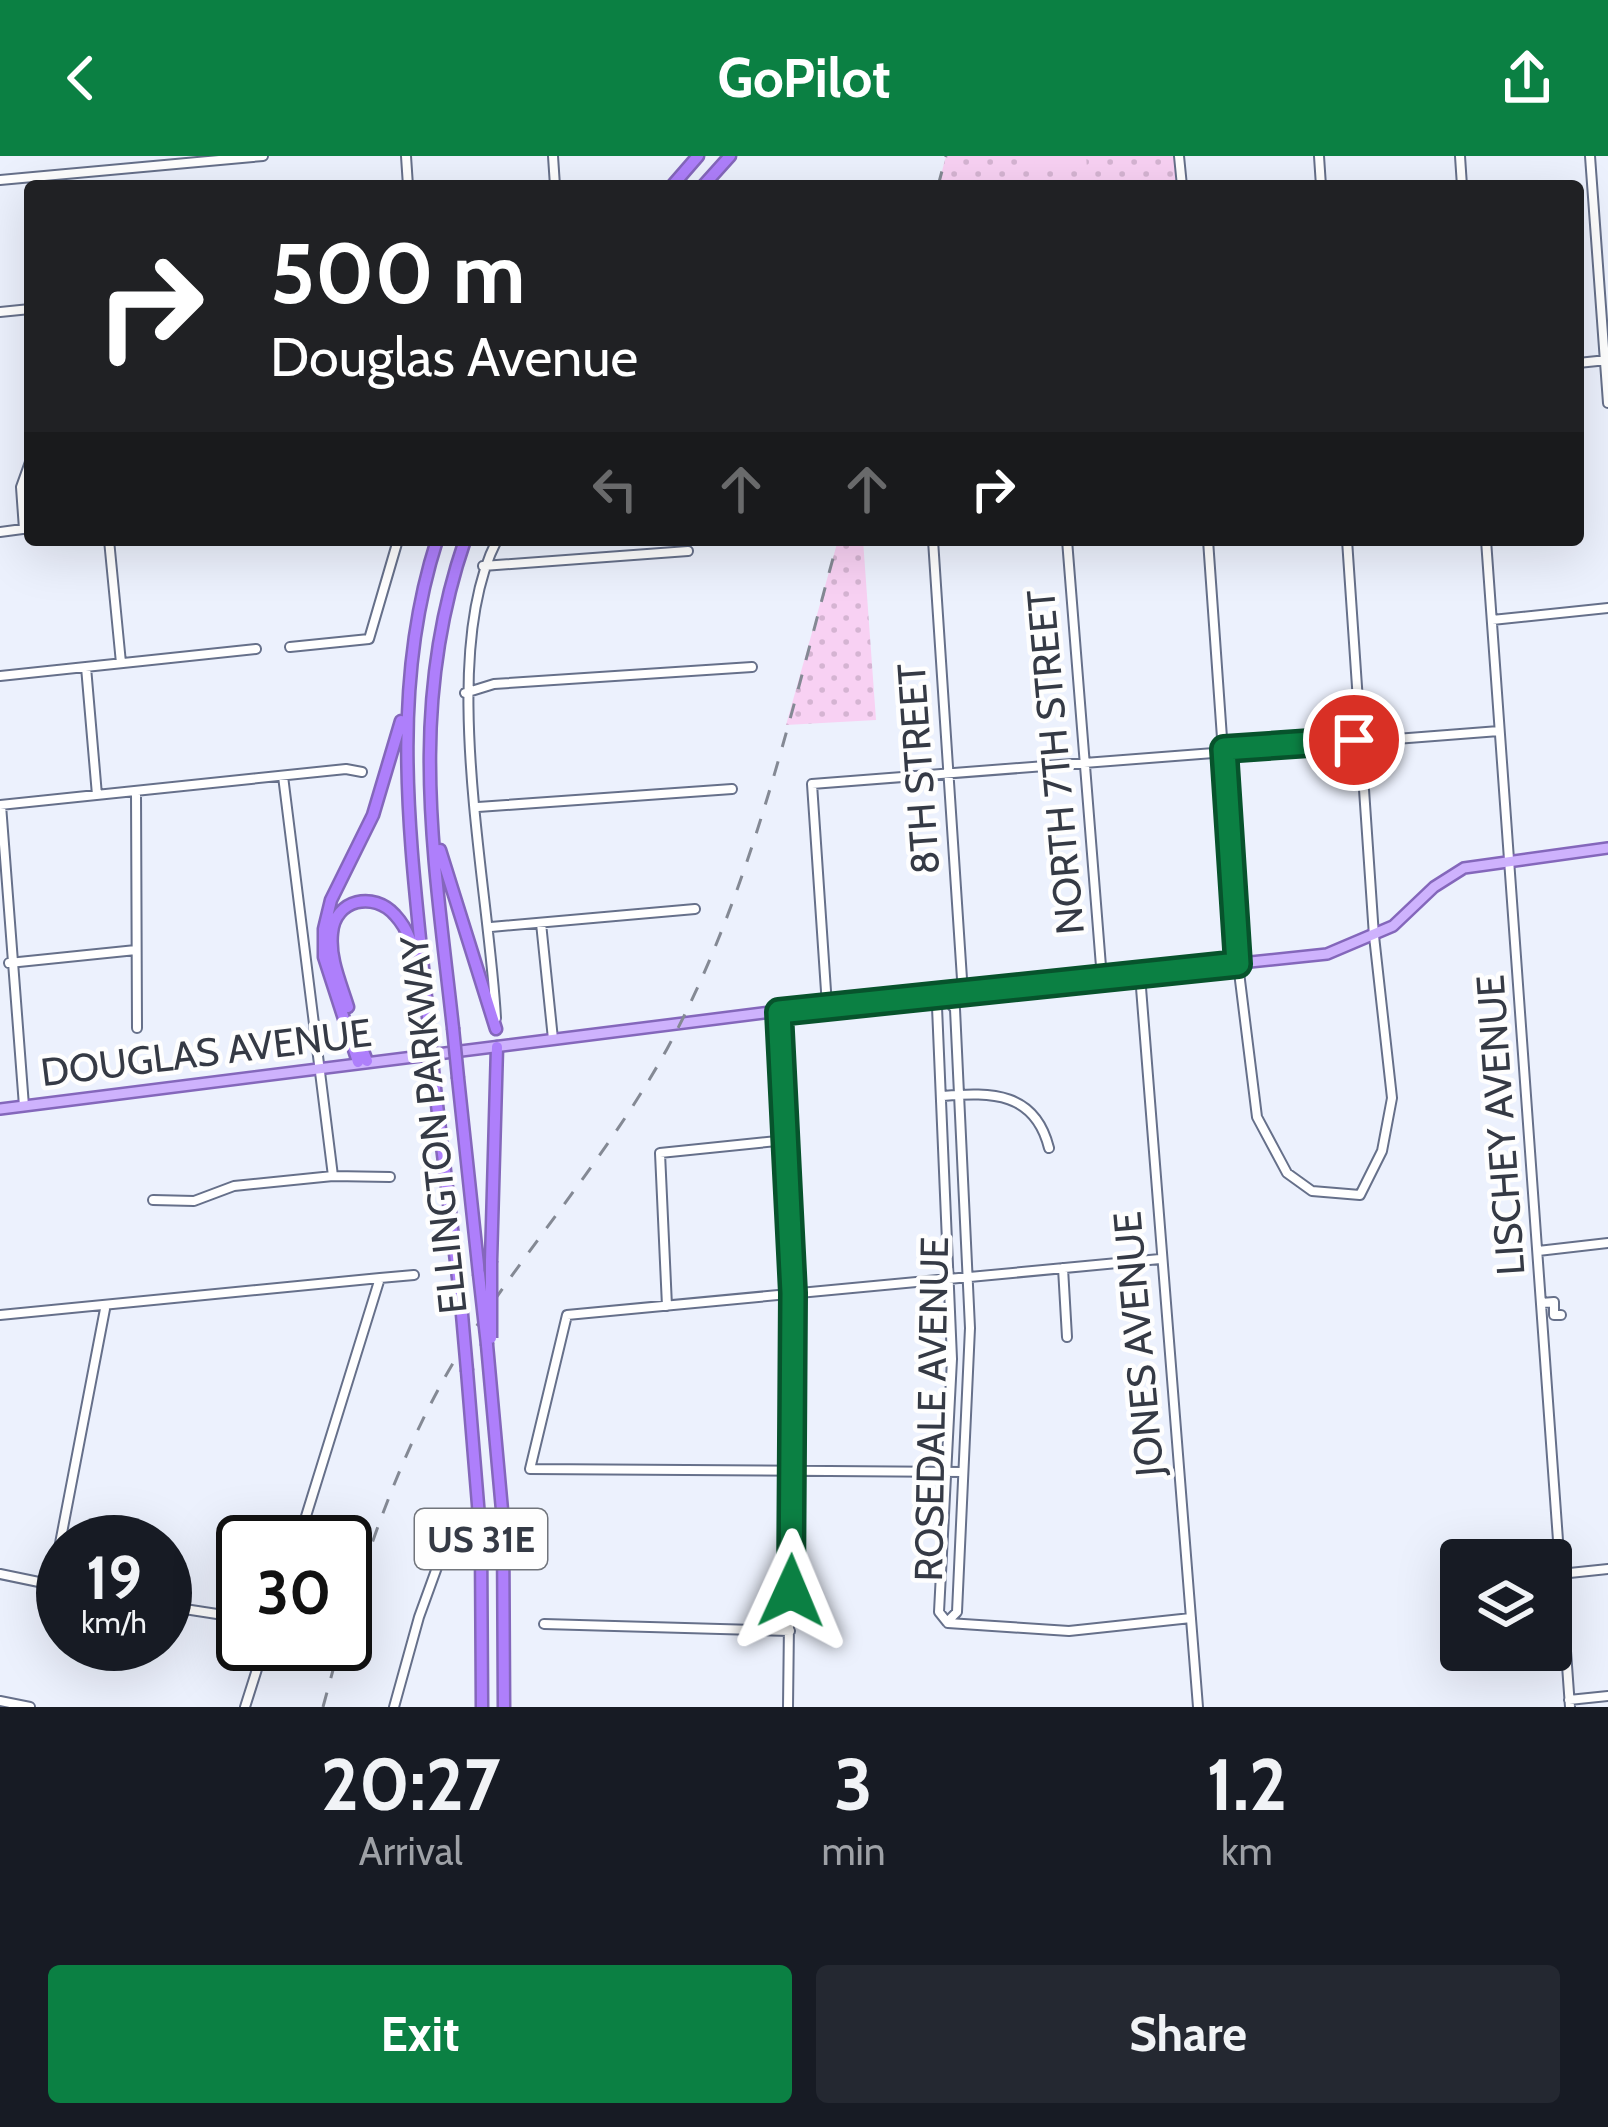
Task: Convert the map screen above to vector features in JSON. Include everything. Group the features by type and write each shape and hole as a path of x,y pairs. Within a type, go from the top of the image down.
{"highway":[{"path":"676,180 698,156"},
{"path":"708,180 731,156"},
{"name":"ELLINGTON PARKWAY","path":"435,546 419,608 406,700 407,787 481,1541 482,1707"},
{"name":"ELLINGTON PARKWAY","path":"462,546 434,651 428,723 431,819 489,1341"},
{"path":"363,1062 324,957 324,929 332,900 373,815 406,700"},
{"path":"431,819 496,1029"},
{"path":"363,1062 332,953 334,920 341,910 372,901 394,913 412,943 427,1005"},
{"path":"489,1341 496,1047"},
{"name":"US 31E","path":"489,1341 503,1520 504,1707"}],"main road":[{"name":"DOUGLAS AVENUE","path":"0,1109 827,1006 1327,954 1394,926 1451,874 1508,858 1608,848"},
{"path":"496,1029 496,1047"}],"street":[{"path":"0,180 263,156"},
{"path":"1590,156 1608,403"},
{"path":"110,546 121,663"},
{"path":"290,647 369,639 396,546"},
{"path":"494,546 483,566 465,693 491,927 496,1029"},
{"path":"483,566 676,546 688,550"},
{"name":"8TH STREET","path":"933,546 963,994"},
{"name":"NORTH 7TH STREET","path":"1068,546 1102,979"},
{"path":"1208,546 1238,964 1257,1117 1270,1150 1287,1173 1312,1191 1360,1195 1382,1150 1392,1098 1374,937 1347,546"},
{"name":"LISCHEY AVENUE","path":"1486,546 1558,1539"},
{"path":"1492,620 1608,608"},
{"path":"0,676 256,649"},
{"path":"86,667 97,795"},
{"path":"465,693 494,684 752,667"},
{"path":"827,1006 812,784 1430,731 1499,731"},
{"path":"24,1106 0,805 362,772"},
{"path":"283,776 333,1176"},
{"path":"478,807 732,789"},
{"path":"136,791 137,1028"},
{"path":"491,927 695,909"},
{"path":"541,923 553,1039"},
{"path":"9,963 136,950"},
{"name":"JONES AVENUE","path":"1140,975 1198,1707"},
{"name":"ROSEDALE AVENUE","path":"944,996 955,1009 960,1095 967,1278 964,1472 957,1612 947,1622 938,1612 948,1472 949,1280 937,1007 944,996"},
{"path":"779,1012 793,1293 788,1707"},
{"path":"943,1096 1018,1101 1041,1124 1049,1148"},
{"path":"667,1306 660,1153 788,1139"},
{"path":"153,1200 194,1201 234,1186 333,1176 390,1177"},
{"path":"1538,1251 1608,1244"},
{"path":"964,1472 530,1469 567,1315 1160,1258"},
{"path":"1063,1268 1067,1337"},
{"path":"0,1315 105,1309 414,1275"},
{"path":"307,1515 380,1282"},
{"path":"1541,1303 1559,1305"},
{"path":"65,1515 105,1309"},
{"path":"394,1707 418,1617 452,1526"},
{"path":"1572,1573 1608,1569"},
{"path":"0,1574 36,1582"},
{"path":"947,1622 1070,1631 1191,1618"},
{"path":"544,1624 790,1631"},
{"path":"245,1707 256,1671"},
{"name":"LISCHEY AVENUE","path":"1568,1671 1570,1703"},
{"path":"1570,1703 1608,1696"},
{"path":"0,1701 30,1707"}],"shaded area":[{"path":"946,156 1179,156 1181,180 940,180"},
{"path":"1034,156 1086,156 1087,168 1035,172"},
{"path":"836,546 863,546 876,720 786,725"}],"railway":[{"path":"940,180 946,156"},
{"path":"372,1545 442,1382 486,1312 619,1127 697,989 767,800 836,546"},
{"path":"323,1707 333,1671"}],"route":[{"path":"791,1591 793,1293 779,1012 1238,964 1224,749 1354,740"}]}
